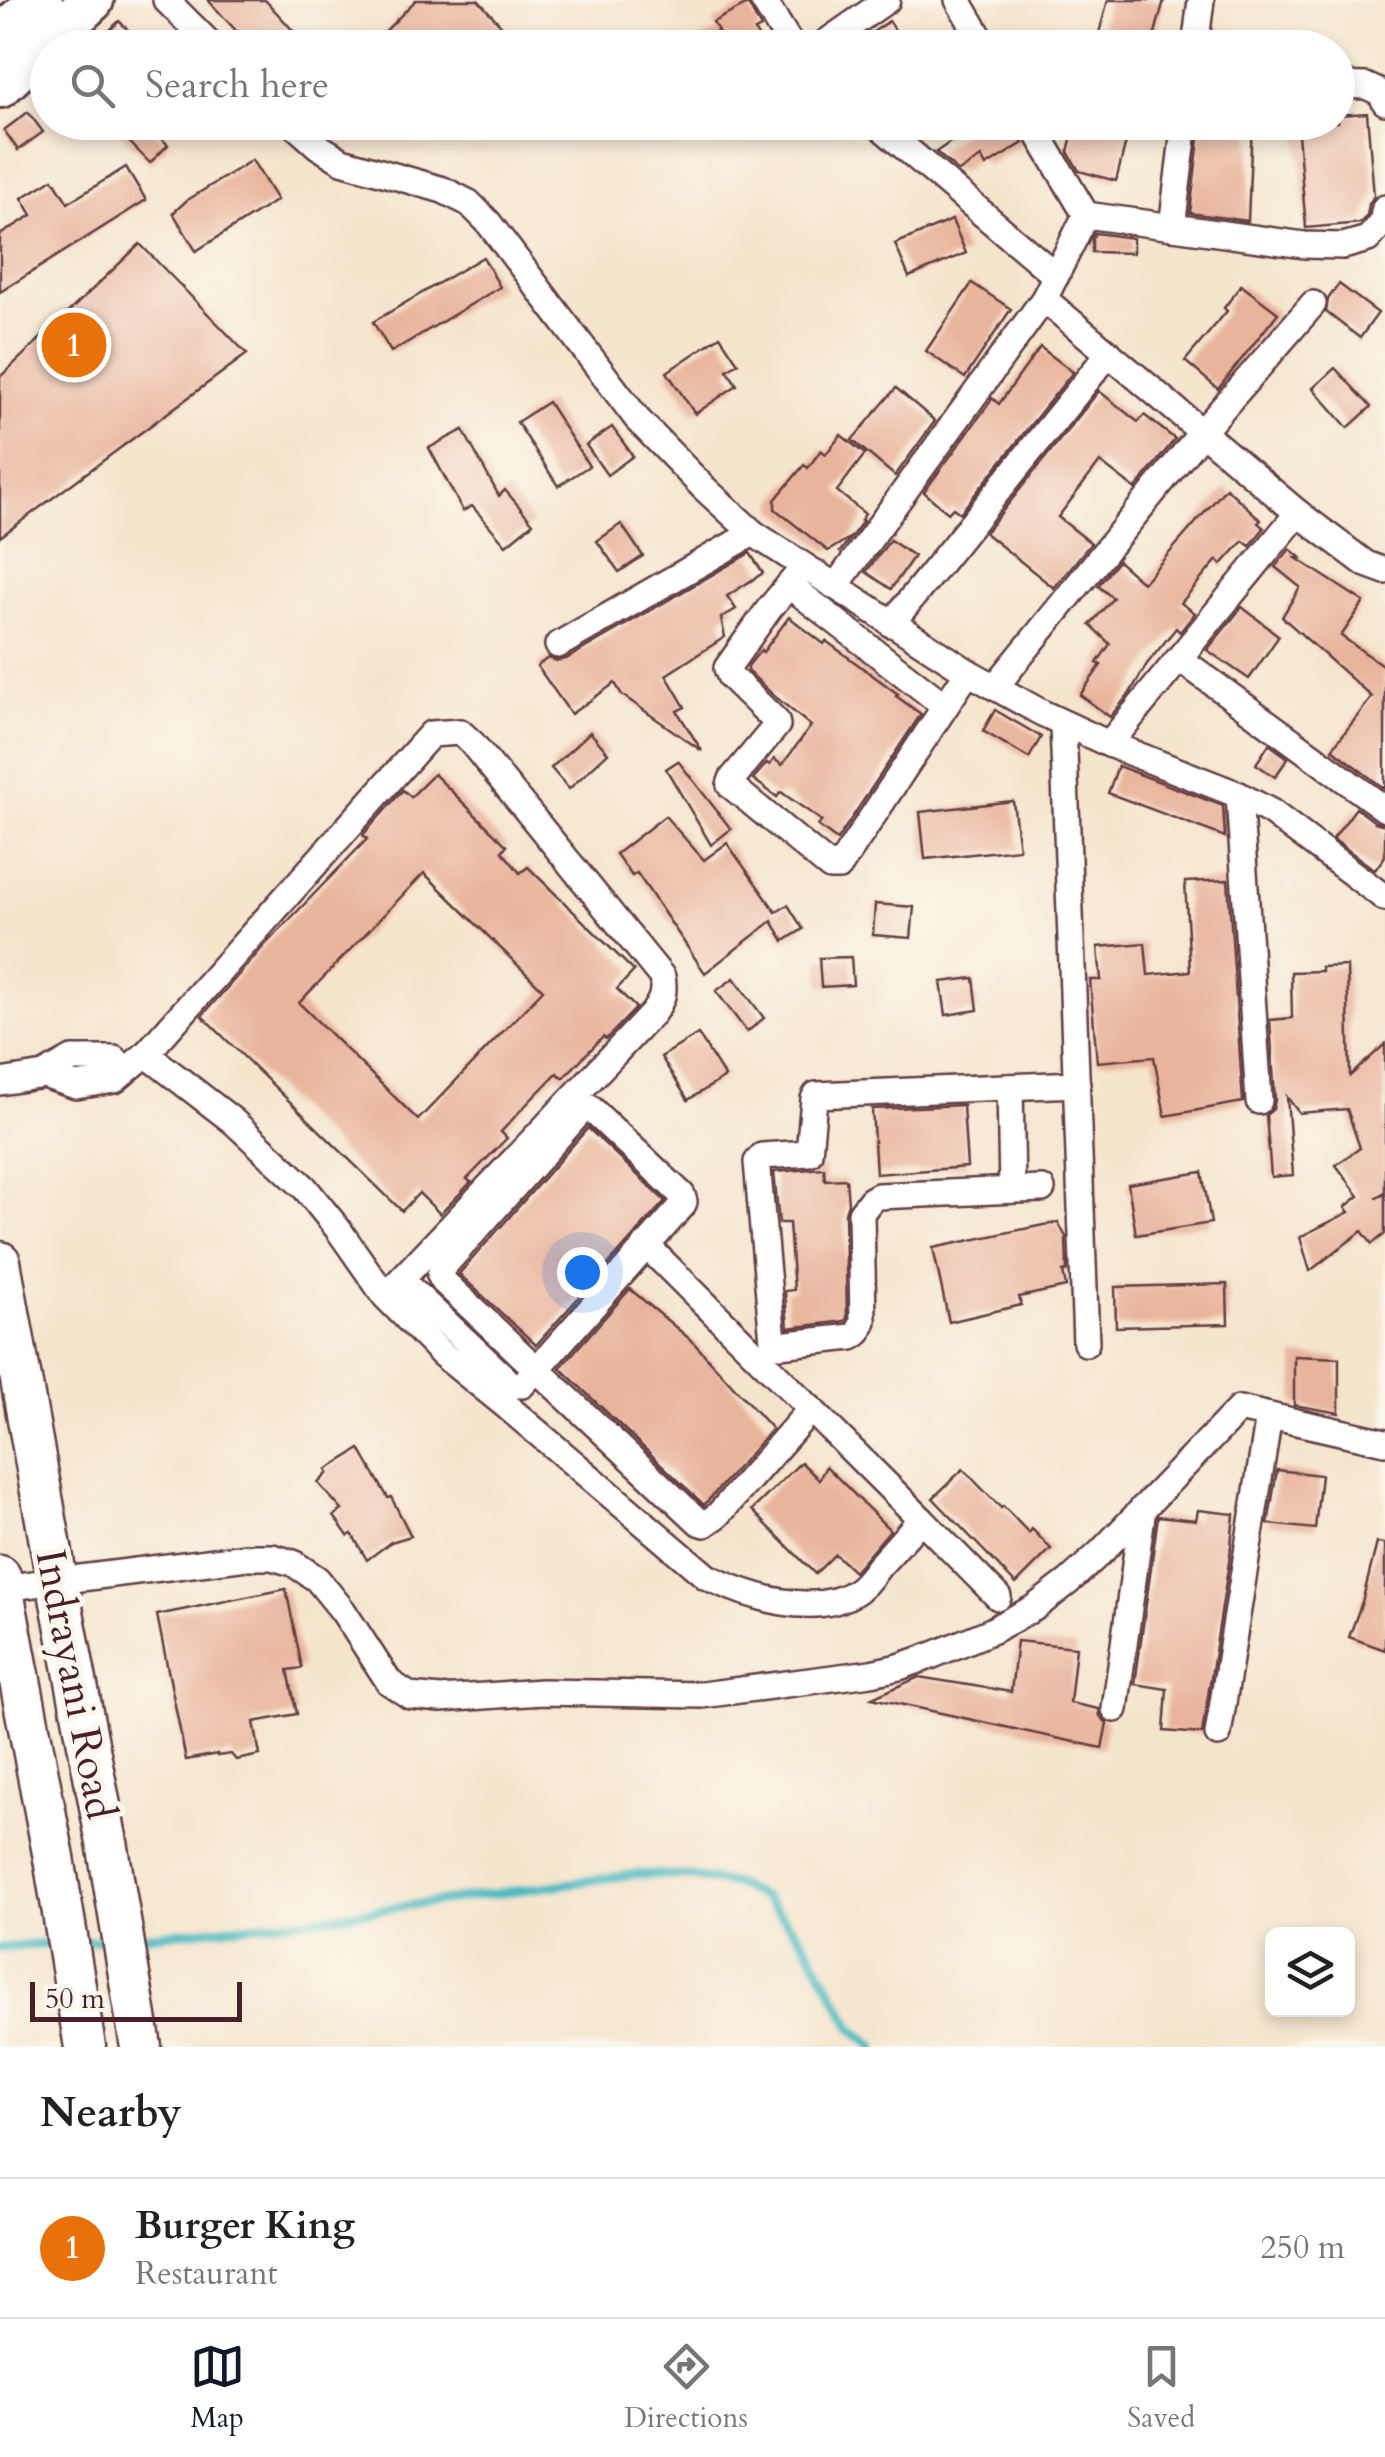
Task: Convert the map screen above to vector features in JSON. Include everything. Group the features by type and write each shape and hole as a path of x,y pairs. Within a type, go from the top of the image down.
{"highway":[{"path":"60,30 92,0"},
{"path":"0,86 30,58"}],"main road":[{"name":"Indrayani Road","path":"0,1262 141,2047"},
{"name":"Indrayani Road","path":"1,1582 85,2047"}],"street":[{"path":"166,0 196,30"},
{"path":"763,0 782,30"},
{"path":"844,30 887,0"},
{"path":"958,0 976,30"},
{"path":"1197,30 1201,0"},
{"path":"1355,86 1382,93 1385,102"},
{"path":"311,140 342,160 442,190 469,203 488,222 638,420 796,576 945,706"},
{"path":"894,140 1050,288 1109,353 1298,514 1366,564 1385,571"},
{"path":"1042,140 1086,216"},
{"path":"1172,227 1184,140"},
{"path":"1086,216 1304,245 1344,246 1368,240 1382,224 1385,208"},
{"path":"835,587 1050,288 1086,216"},
{"path":"994,687 1202,432 1313,304"},
{"path":"891,624 1109,353"},
{"path":"1109,744 1298,514"},
{"path":"558,645 753,533"},
{"path":"796,576 835,587 968,672 1063,724 1239,795 1271,812 1385,898"},
{"path":"796,576 727,668 730,676 777,725 730,785 830,867 839,866 968,672"},
{"path":"1180,659 1385,809"},
{"path":"1063,724 1086,1343"},
{"path":"136,1062 431,734 460,732 472,742 662,977 664,990 653,1013 393,1288"},
{"path":"1239,795 1259,1101"},
{"path":"0,1082 44,1074 72,1058 136,1062 233,1122 305,1188 393,1288 442,1354 707,1578 778,1602 842,1598 860,1589 921,1519"},
{"path":"1042,1189 886,1195 870,1200 861,1213 863,1320 858,1333 852,1337 779,1345 773,1341 758,1162 762,1156 809,1153 816,1095 1076,1084"},
{"path":"1010,1087 1012,1190"},
{"path":"393,1288 512,1385 522,1385 537,1369 682,1206 684,1198 593,1110 586,1108 441,1271 444,1281 537,1369 698,1522 705,1524 718,1516 812,1409"},
{"path":"646,1246 998,1597"},
{"path":"1,1582 57,1581 272,1557 292,1563 318,1579 389,1682 410,1696 542,1692 702,1695 899,1668 991,1631 1034,1608 1068,1582 1239,1409 1385,1442"},
{"path":"1218,1734 1269,1416"},
{"path":"1115,1710 1143,1508"}],"building":[{"path":"208,0 265,0 292,30 236,30"},
{"path":"416,0 478,0 505,30 387,30"},
{"path":"1108,0 1164,0 1156,30 1100,30"},
{"path":"748,4 761,28 717,30 713,22"},
{"path":"119,21 128,30 110,30"},
{"path":"889,21 895,30 876,30"},
{"path":"28,112 30,115 32,140 18,150 4,130"},
{"path":"1367,113 1374,196 1367,216 1360,223 1306,228 1299,140 1355,140 1355,114"},
{"path":"128,140 163,140 168,145 150,163"},
{"path":"953,140 1023,143 986,166 981,157 959,172 936,152"},
{"path":"1071,140 1126,140 1116,181 1079,171 1068,152"},
{"path":"1199,140 1251,140 1248,221 1190,213"},
{"path":"252,160 277,200 196,251 173,213"},
{"path":"126,167 146,200 0,292 0,235 32,215 22,198 53,179 68,203"},
{"path":"952,220 966,253 909,277 895,244"},
{"path":"1095,233 1133,238 1133,253 1092,252"},
{"path":"140,244 247,354 0,537 0,377"},
{"path":"483,257 500,287 391,352 373,322"},
{"path":"972,283 1011,309 965,378 926,351"},
{"path":"1339,284 1378,313 1360,338 1326,312 1328,299"},
{"path":"1241,285 1278,313 1218,389 1185,361 1227,311 1224,308"},
{"path":"720,336 738,363 727,370 737,385 695,414 667,372"},
{"path":"1040,347 1073,372 960,513 953,508 948,513 924,492 992,398 999,404"},
{"path":"1335,368 1371,407 1348,428 1313,388"},
{"path":"896,388 935,421 895,476 852,440"},
{"path":"1099,391 1138,422 1144,415 1175,439 1135,489 1100,462 1058,517 1091,543 1054,588 985,533"},
{"path":"548,402 589,466 558,486 517,422"},
{"path":"612,427 633,456 607,475 586,445"},
{"path":"463,430 499,496 505,490 533,523 506,545 472,506 463,511 429,448"},
{"path":"841,435 865,454 837,491 865,514 863,521 851,537 828,551 775,509 775,500 804,465 808,468 821,450 826,454"},
{"path":"1226,488 1261,520 1258,523 1264,528 1250,546 1243,541 1221,565 1217,560 1181,603 1195,613 1180,632 1176,628 1110,717 1080,695 1110,644 1090,625 1113,598 1098,586 1118,561 1143,583"},
{"path":"621,524 643,556 619,572 597,541"},
{"path":"890,540 914,556 891,589 866,572"},
{"path":"1290,549 1301,558 1296,558 1364,602 1341,636 1385,667 1385,789 1332,749 1372,697 1282,617 1300,587 1275,567"},
{"path":"750,553 763,573 727,596 736,609 721,618 725,637 666,675 685,707 677,711 702,751 622,695 615,683 571,714 537,666 548,658 566,659"},
{"path":"1242,607 1279,636 1249,679 1207,650"},
{"path":"789,617 921,714 837,840 818,826 822,821 781,792 777,797 753,779 774,759 782,765 811,726 748,671 748,666"},
{"path":"995,710 1041,737 1029,758 983,731"},
{"path":"590,732 608,753 569,789 551,768"},
{"path":"1269,744 1288,758 1275,777 1256,764"},
{"path":"678,761 731,829 711,845 666,769"},
{"path":"1118,766 1223,806 1225,837 1108,793"},
{"path":"434,774 507,846 502,851 520,873 528,867 634,971 617,989 636,1008 563,1078 557,1073 521,1110 501,1132 507,1138 440,1214 419,1193 402,1211 202,1016 367,839 363,835 403,790 411,797","holes":["424,873 543,990 418,1120 299,1003"]},
{"path":"1013,801 1019,849 925,859 920,812"},
{"path":"1356,808 1385,825 1385,856 1375,870 1333,839"},
{"path":"665,816 704,860 727,843 776,912 788,905 803,929 784,941 772,921 705,973 637,873 632,876 616,854"},
{"path":"1228,880 1243,1102 1165,1116 1154,1057 1097,1062 1090,980 1101,980 1098,947 1145,943 1148,975 1190,971 1185,882"},
{"path":"875,904 914,907 911,938 873,935"},
{"path":"851,957 853,985 821,987 819,958"},
{"path":"1347,966 1350,1076 1385,1044 1385,1192 1376,1198 1385,1194 1385,1234 1372,1244 1362,1231 1310,1271 1300,1237 1349,1212 1345,1207 1359,1196 1336,1165 1360,1148 1347,1109 1299,1113 1287,1097 1293,1175 1271,1177 1266,1115 1275,1100 1270,1020 1292,1018 1291,972"},
{"path":"734,978 764,1018 747,1032 716,991"},
{"path":"974,978 978,1010 946,1015 941,982"},
{"path":"698,1034 725,1077 688,1100 661,1057"},
{"path":"963,1105 967,1167 876,1174 872,1109"},
{"path":"588,1128 665,1201 536,1345 459,1274"},
{"path":"824,1168 825,1180 846,1179 847,1318 788,1328 785,1291 794,1290 789,1223 779,1223 774,1172"},
{"path":"1202,1172 1211,1223 1136,1235 1128,1184"},
{"path":"1058,1222 1066,1237 1066,1287 1019,1297 1021,1305 949,1322 933,1248"},
{"path":"1227,1284 1228,1324 1116,1327 1115,1287"},
{"path":"630,1289 692,1341 772,1429 704,1505 560,1368"},
{"path":"1294,1356 1339,1358 1339,1413 1294,1405"},
{"path":"360,1449 411,1536 391,1542 367,1560 352,1534 348,1536 334,1516 342,1510 318,1483 328,1473 326,1470"},
{"path":"801,1462 819,1480 826,1466 890,1530 854,1572 835,1554 815,1574 752,1510"},
{"path":"963,1469 1001,1508 1029,1533 1032,1529 1051,1549 1016,1584 933,1498"},
{"path":"1277,1470 1321,1475 1315,1529 1268,1524"},
{"path":"1198,1510 1234,1514 1202,1734 1164,1731 1167,1689 1135,1684 1158,1516 1196,1520"},
{"path":"1377,1543 1385,1544 1385,1650 1349,1637"},
{"path":"286,1589 302,1668 288,1670 297,1714 254,1722 260,1755 236,1760 231,1754 217,1754 186,1760 157,1615"},
{"path":"1017,1641 1076,1647 1070,1703 1099,1709 1107,1723 1102,1748 872,1698 919,1677 1011,1692"}],"waterway":[{"path":"133,1937 312,1919 637,1874 684,1876 735,1884 765,1898 804,1941 853,2029 875,2047"},
{"path":"78,1942 112,1939"},
{"path":"0,1948 57,1943"}],"place":[{"name":"Burger King","path":"74,345"}]}
